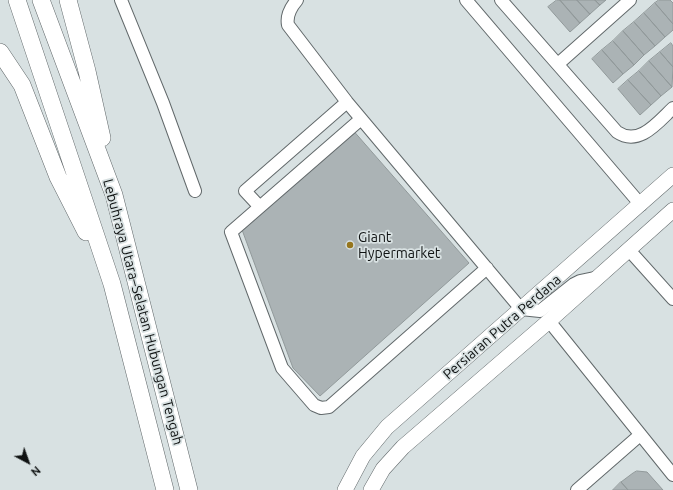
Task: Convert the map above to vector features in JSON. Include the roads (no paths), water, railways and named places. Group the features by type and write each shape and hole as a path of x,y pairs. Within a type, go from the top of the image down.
{"highway":[{"name":"Lebuhraya Utara–Selatan Hubungan Tengah","path":"17,0 112,284 165,490"},
{"name":"Lebuhraya Utara–Selatan Hubungan Tengah","path":"41,0 114,195 190,490"},
{"path":"68,0 87,71 114,195"},
{"path":"0,52 22,85 58,177 112,284"}],"main road":[{"name":"Persiaran Putra Perdana","path":"345,490 363,456 387,427 673,175"},
{"name":"Persiaran Putra Perdana","path":"371,490 384,469 403,447 549,321 673,210"}],"street":[{"path":"121,0 163,103 195,191"},
{"path":"298,0 291,9 287,18 288,25 347,102 521,309 540,311 574,284 580,281 599,277"},
{"path":"466,0 641,204"},
{"path":"501,0 622,136 633,137 644,134 673,108"},
{"path":"558,64 630,0"},
{"path":"259,206 245,191 347,102"},
{"path":"361,119 233,229 232,236 282,368 314,405 321,408 329,407 487,268"},
{"path":"629,250 673,299"},
{"path":"549,321 673,475"},
{"path":"577,490 640,434"}],"place":[{"name":"Giant Hypermarket","path":"350,245"}]}
